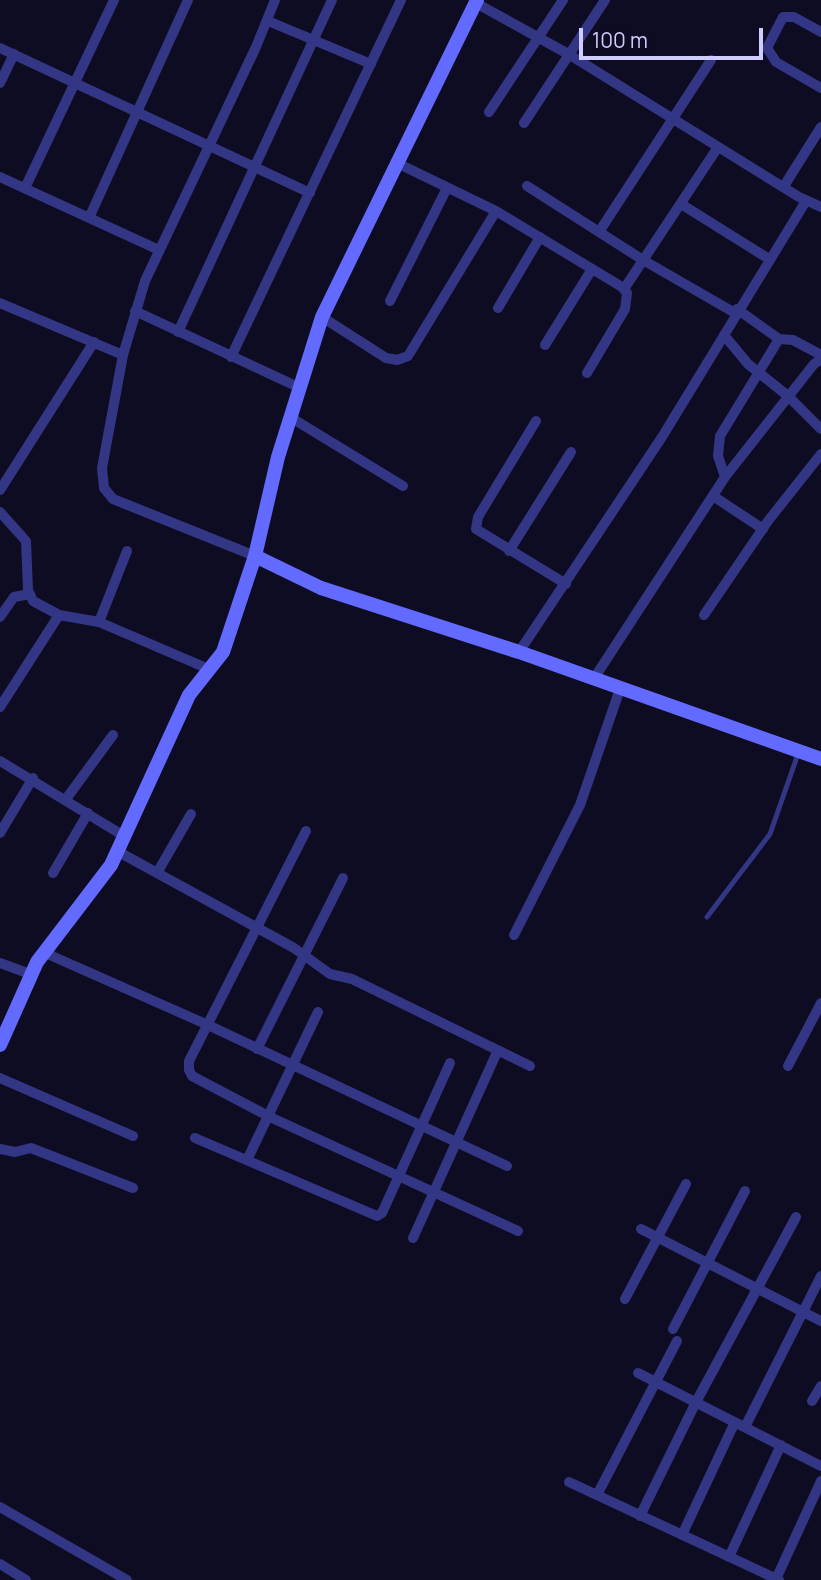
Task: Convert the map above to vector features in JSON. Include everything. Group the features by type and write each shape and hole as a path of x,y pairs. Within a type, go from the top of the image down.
{"street":[{"path":"25,188 114,0"},
{"path":"89,218 188,0"},
{"path":"275,0 268,21 159,250 135,311 122,355 103,468 104,488 113,499 131,508 254,556 321,588 519,652 821,759"},
{"path":"178,332 332,0"},
{"path":"231,357 401,0"},
{"path":"489,112 563,0"},
{"path":"524,123 605,0"},
{"path":"0,1045 30,974 43,952 101,880 117,852 189,695 211,670 227,642 254,556 298,387 322,317 476,2 570,55 806,201 821,207"},
{"path":"821,32 794,17 783,17 767,48 776,62 821,88"},
{"path":"268,21 371,64"},
{"path":"0,48 310,193"},
{"path":"0,83 13,54"},
{"path":"598,232 711,60"},
{"path":"783,186 821,128"},
{"path":"624,289 718,147"},
{"path":"399,164 496,211 624,289 628,301 625,309 587,373"},
{"path":"0,177 159,250"},
{"path":"527,186 643,260 736,311 779,339 793,340 821,357 725,477 593,680"},
{"path":"390,301 447,188"},
{"path":"519,652 566,584 806,201"},
{"path":"681,204 769,259"},
{"path":"322,317 386,358 397,360 408,356 496,211"},
{"path":"498,308 540,237"},
{"path":"545,345 592,269"},
{"path":"0,303 122,355"},
{"path":"135,311 298,387"},
{"path":"724,335 760,374 788,396 821,429"},
{"path":"725,477 718,456 720,436 779,339"},
{"path":"2,485 94,342"},
{"path":"290,417 403,486"},
{"path":"536,421 475,523 478,533 566,584"},
{"path":"509,551 570,452"},
{"path":"704,615 763,529 821,454"},
{"path":"713,496 763,529"},
{"path":"0,512 26,541 30,594 33,601 45,610 99,622 211,670"},
{"path":"99,622 127,551"},
{"path":"0,617 14,597 30,594"},
{"path":"0,707 59,615"},
{"path":"0,682 11,688"},
{"path":"514,935 580,805 620,689"},
{"path":"66,799 113,735"},
{"path":"0,761 33,778 124,836"},
{"path":"0,833 33,778"},
{"path":"53,873 88,813"},
{"path":"157,873 191,814"},
{"path":"306,831 189,1061 192,1076 270,1117 518,1231"},
{"path":"117,852 256,928 330,974 352,979 530,1066"},
{"path":"257,1049 343,878"},
{"path":"43,952 507,1166"},
{"path":"0,963 30,974"},
{"path":"788,1066 821,1003"},
{"path":"247,1160 270,1117 318,1012"},
{"path":"809,1026 821,1032"},
{"path":"413,1238 498,1050"},
{"path":"195,1138 377,1216 382,1213 450,1063"},
{"path":"0,1078 133,1136"},
{"path":"0,1149 15,1152 31,1148 133,1188"},
{"path":"625,1299 686,1184"},
{"path":"673,1329 745,1191"},
{"path":"640,1516 695,1402 796,1217"},
{"path":"641,1228 821,1321"},
{"path":"682,1535 821,1276"},
{"path":"597,1495 677,1341"},
{"path":"638,1373 821,1465"},
{"path":"812,1401 821,1386"},
{"path":"729,1557 781,1445"},
{"path":"569,1482 777,1579 821,1480"},
{"path":"0,1507 127,1580"},
{"path":"0,1564 26,1580"}],"lane":[{"path":"707,917 770,834 800,750"}]}
